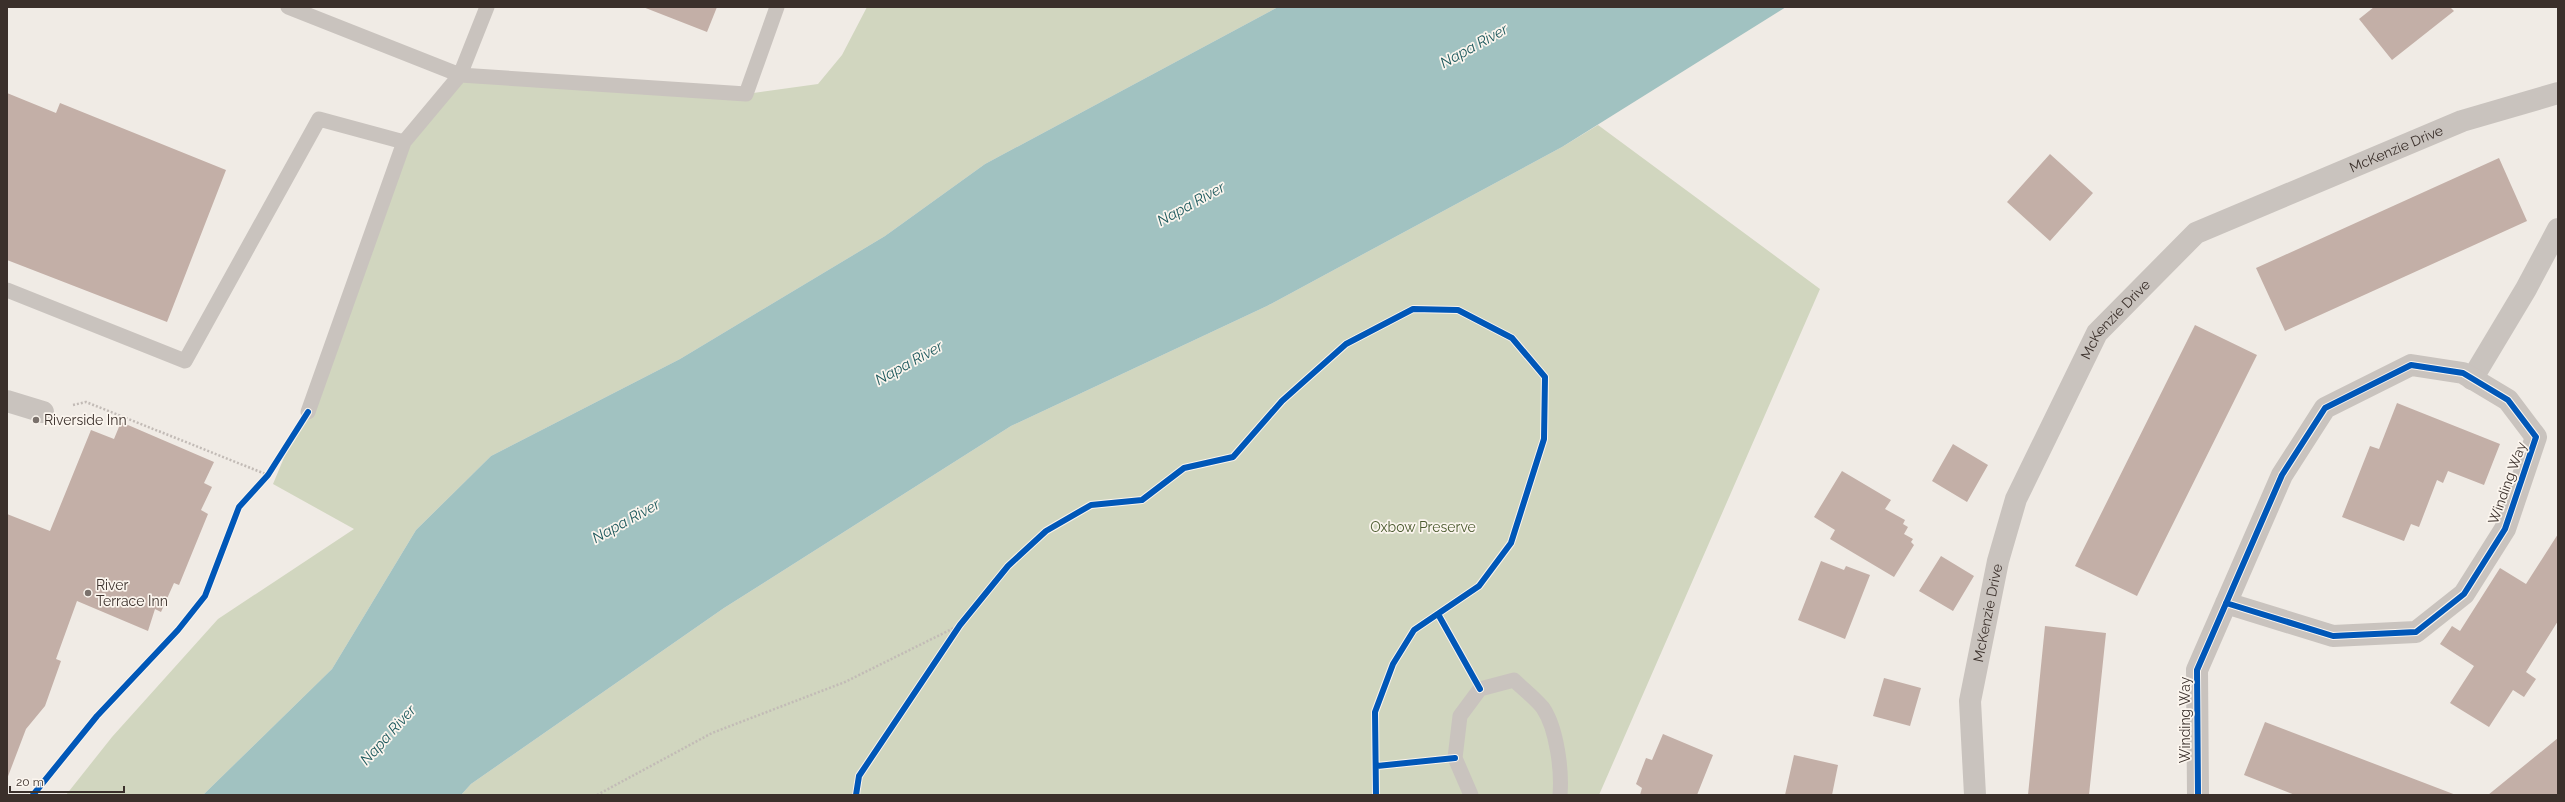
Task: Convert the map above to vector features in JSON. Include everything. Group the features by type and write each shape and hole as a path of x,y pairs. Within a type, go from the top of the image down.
{"street":[{"name":"McKenzie Drive","path":"1975,795 1970,701 1998,561 2016,499 2097,333 2196,233 2462,121 2558,93"},
{"path":"2472,379 2526,289 2558,229"},
{"name":"Winding Way","path":"2198,795 2197,670 2282,475 2325,408 2411,365 2463,373 2508,400 2536,438 2505,529 2464,594 2416,632 2333,636 2226,604"},
{"path":"7,401 43,412"}],"lane":[{"path":"288,7 460,75 746,94 777,7"},
{"path":"308,412 404,142 460,75 487,7"},
{"path":"7,290 185,361 319,119 404,142"},
{"path":"1470,795 1455,758 1460,716 1480,689 1514,680 1543,708 1556,742 1562,777 1560,795"}],"path":[{"path":"43,412 86,402 268,475"},
{"path":"263,480 272,468"},
{"path":"952,638 965,619"},
{"path":"597,795 712,733 845,682 960,625"}],"green space":[{"path":"867,7 1278,7 985,164 885,236 680,359 491,456 416,530 332,669 203,795 66,795 112,737 218,619 354,529 273,484 293,436 308,412 404,142 460,75 746,94 818,84 842,55"},
{"name":"Oxbow Preserve","path":"1598,125 1820,289 1599,795 461,795 471,784 724,608 1011,426 1267,306 1562,147"}],"water":[{"name":"Napa River","path":"1278,7 1786,7 1562,147 1267,306 1011,426 724,608 471,784 461,795 203,795 332,669 416,530 491,456 680,359 885,236 985,164"}],"building":[{"path":"643,7 717,7 707,32"},
{"path":"2374,7 2450,7 2454,11 2392,60 2359,19"},
{"path":"7,93 56,113 60,103 226,170 167,322 7,260"},
{"path":"2050,154 2093,193 2050,241 2007,202"},
{"path":"2499,158 2527,221 2285,331 2256,268"},
{"path":"2195,325 2257,355 2137,596 2075,566"},
{"path":"2397,403 2500,444 2484,485 2448,471 2443,483 2437,480 2419,527 2411,524 2404,541 2342,517 2370,446 2379,449"},
{"name":"River Terrace Inn","path":"121,422 214,462 204,483 212,487 201,510 208,514 179,585 174,583 161,612 155,609 148,631 77,601 56,659 61,661 45,706 26,729 7,779 7,514 50,531 91,430 114,439"},
{"path":"1953,444 1988,465 1967,502 1932,481"},
{"path":"1842,471 1891,500 1885,509 1905,520 1903,524 1908,527 1904,534 1913,539 1911,542 1914,545 1894,577 1830,539 1835,530 1814,517"},
{"path":"2558,534 2558,621 2526,672 2536,679 2524,697 2513,690 2489,727 2450,703 2474,666 2440,644 2452,626 2460,631 2500,568 2526,584"},
{"path":"1941,556 1974,576 1953,611 1919,591"},
{"path":"1821,561 1844,570 1846,566 1870,575 1845,639 1798,620"},
{"path":"2045,626 2106,633 2089,795 2028,795"},
{"path":"1884,678 1921,688 1910,726 1873,716"},
{"path":"2265,722 2456,795 2295,795 2244,775"},
{"path":"1663,734 1713,755 1697,795 1640,795 1642,788 1636,784 1646,758 1652,760"},
{"path":"2558,738 2558,795 2488,795"},
{"path":"1794,755 1838,765 1832,795 1785,795"}],"cycle path":[{"path":"856,795 859,776 960,625 1008,566 1046,531 1091,505 1142,500 1184,468 1233,457 1282,401 1346,344 1413,309 1458,310 1512,338 1545,377 1544,439 1511,543 1479,586 1414,630 1393,664 1375,712 1376,795"},
{"path":"2198,795 2197,670 2282,475 2325,408 2411,365 2463,373 2508,400 2536,437 2505,529 2464,594 2416,632 2333,636 2226,603"},
{"path":"33,795 97,716 178,630 205,596 239,507 268,475 308,412"},
{"path":"1438,614 1480,689"},
{"path":"1377,766 1455,758"}],"place":[{"name":"Riverside Inn","path":"36,420"},
{"name":"River Terrace Inn","path":"88,593"}]}
